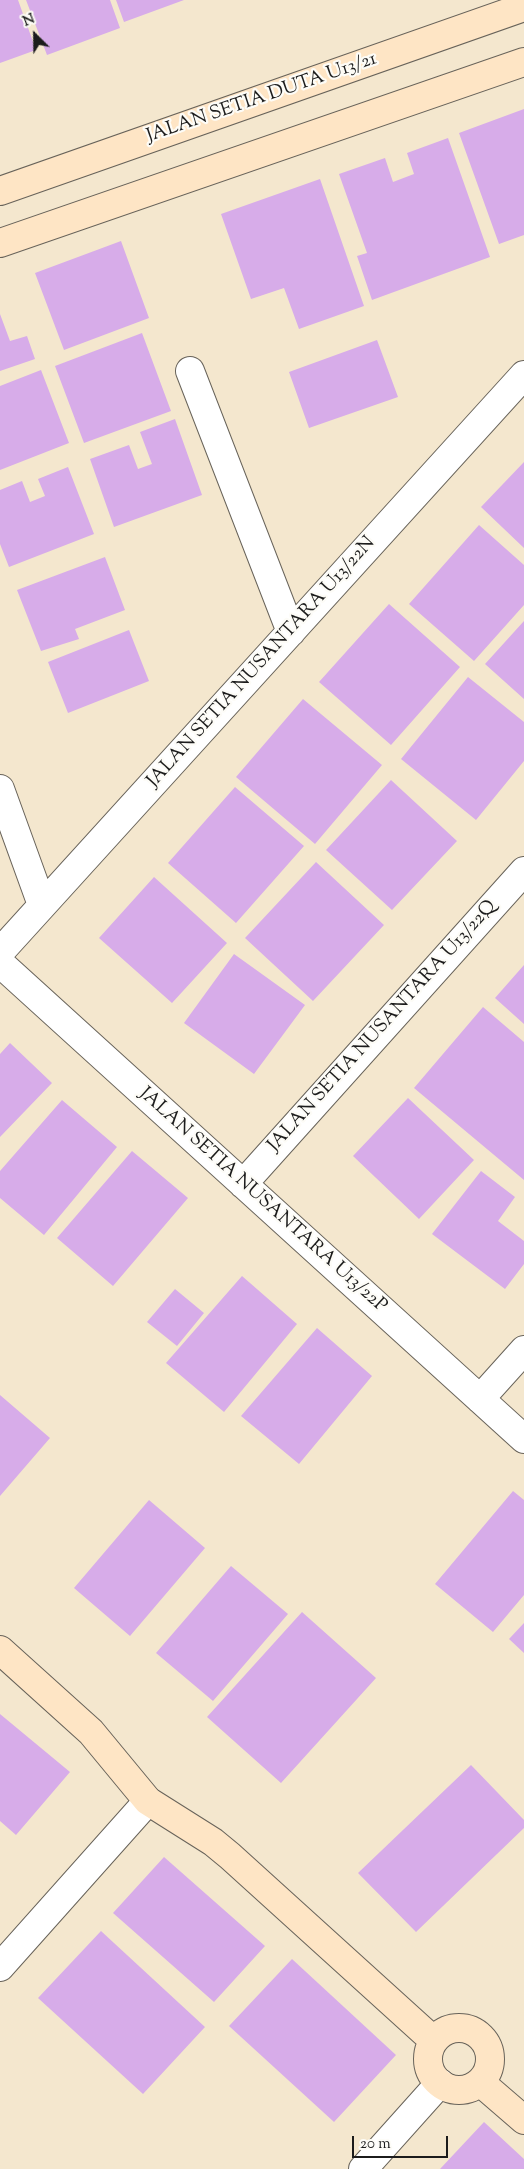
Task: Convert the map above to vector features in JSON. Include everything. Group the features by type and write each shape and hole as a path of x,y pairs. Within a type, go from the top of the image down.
{"main road":[{"name":"JALAN SETIA DUTA U13/21","path":"0,192 524,7"},
{"path":"0,244 524,62"},
{"path":"0,1650 91,1732 148,1800 213,1842 230,1856 434,2040"},
{"path":"461,2028 480,2036 486,2043 490,2053 490,2064 480,2082 472,2088 463,2090 447,2088 440,2083 429,2068 429,2050 434,2040 441,2033 450,2029 461,2028"},
{"path":"480,2082 524,2120"}],"street":[{"path":"190,371 291,632"},
{"name":"JALAN SETIA NUSANTARA U13/22N","path":"0,952 524,375"},
{"path":"0,789 42,905"},
{"name":"JALAN SETIA NUSANTARA U13/22Q","path":"243,1184 524,871"},
{"name":"JALAN SETIA NUSANTARA U13/22P","path":"0,963 524,1440"},
{"path":"480,1399 524,1350"},
{"path":"0,1966 148,1800"},
{"path":"363,2169 440,2083"}],"building":[{"path":"0,0 18,0 36,50 0,63"},
{"path":"26,0 110,0 120,28 47,55"},
{"path":"116,0 184,0 124,22"},
{"path":"524,109 524,235 499,244 459,133"},
{"path":"448,138 490,257 372,300 357,256 367,253 339,174 385,158 393,182 414,174 407,153"},
{"path":"320,179 364,306 299,329 284,288 251,299 221,214"},
{"path":"121,241 149,318 64,350 35,273"},
{"path":"0,314 10,341 27,336 35,359 0,371"},
{"path":"142,333 171,411 84,443 55,366"},
{"path":"377,340 398,397 309,428 289,372"},
{"path":"41,370 69,443 0,470 0,386"},
{"path":"175,419 202,495 114,527 90,459 129,445 138,469 152,464 140,432"},
{"path":"524,462 524,548 481,507"},
{"path":"68,467 94,534 9,567 0,544 0,490 22,481 30,502 45,496 38,479"},
{"path":"479,525 524,565 524,605 474,661 409,604"},
{"path":"105,557 125,610 75,629 79,639 41,651 17,590"},
{"path":"389,604 460,667 391,745 319,682"},
{"path":"524,621 524,699 485,664"},
{"path":"129,630 149,681 68,713 48,662"},
{"path":"468,677 524,722 524,761 476,820 401,759"},
{"path":"303,699 382,765 315,844 236,777"},
{"path":"391,780 457,841 392,910 326,850"},
{"path":"235,787 304,846 236,923 168,863"},
{"path":"316,862 384,925 313,1001 245,938"},
{"path":"154,877 227,943 172,1003 99,938"},
{"path":"234,954 305,1005 254,1074 184,1023"},
{"path":"524,965 524,1024 495,998"},
{"path":"483,1007 524,1042 524,1180 414,1088"},
{"path":"10,1043 52,1083 0,1137 0,1054"},
{"path":"408,1098 474,1160 419,1219 353,1156"},
{"path":"62,1100 117,1147 44,1235 0,1198 0,1171"},
{"path":"132,1151 188,1198 113,1286 57,1238"},
{"path":"481,1171 515,1197 498,1221 524,1241 524,1264 505,1289 432,1234"},
{"path":"242,1276 297,1324 224,1412 166,1363"},
{"path":"175,1289 204,1313 177,1346 147,1322"},
{"path":"317,1328 372,1376 299,1464 241,1416"},
{"path":"0,1395 50,1438 0,1496"},
{"path":"513,1491 524,1500 524,1595 493,1632 435,1584"},
{"path":"149,1500 205,1548 130,1636 74,1588"},
{"path":"231,1566 288,1614 213,1701 156,1653"},
{"path":"302,1612 376,1678 281,1783 207,1717"},
{"path":"524,1623 524,1653 509,1639"},
{"path":"0,1714 70,1772 16,1835 0,1821"},
{"path":"471,1765 524,1820 524,1828 416,1932 358,1873"},
{"path":"164,1857 265,1946 214,2002 113,1913"},
{"path":"101,1931 205,2027 143,2094 38,1998"},
{"path":"292,1959 396,2055 334,2122 229,2026"},
{"path":"484,2122 524,2159 524,2169 440,2169"}]}
